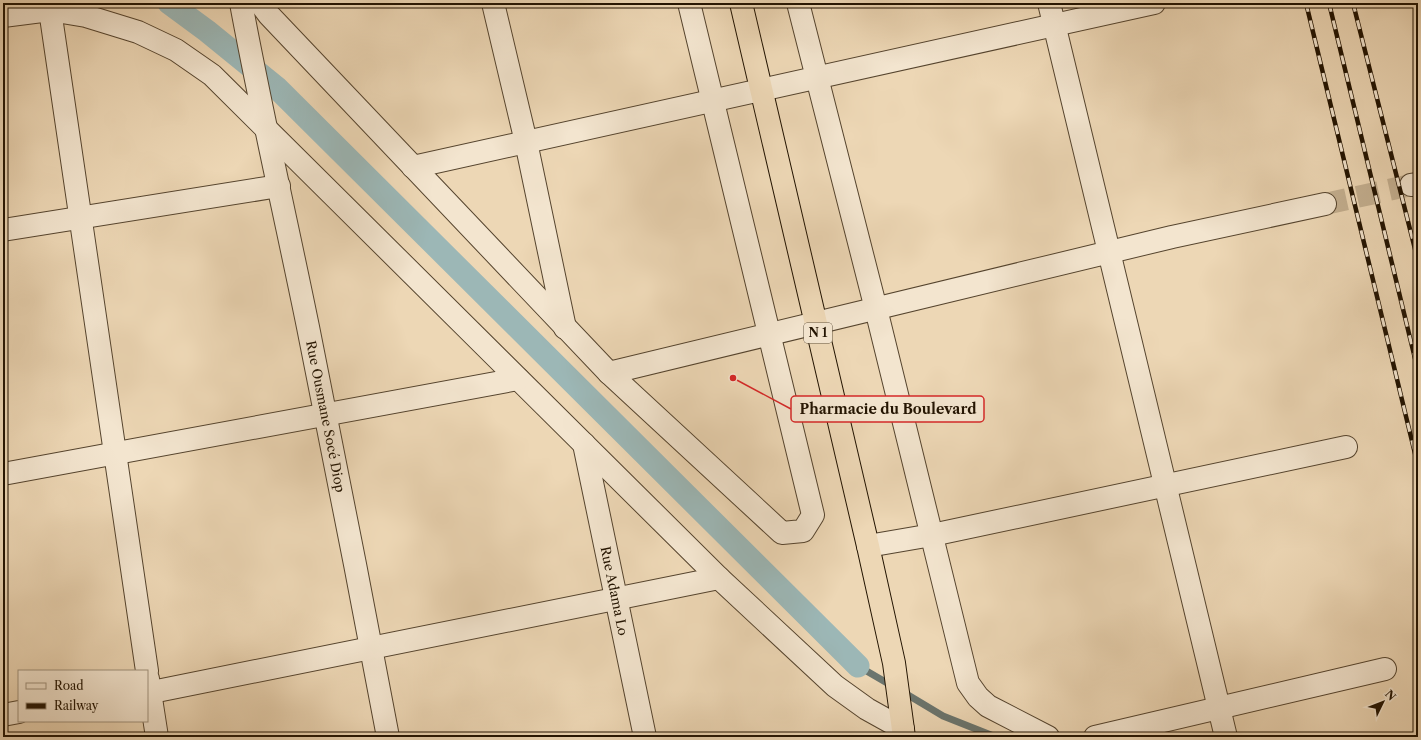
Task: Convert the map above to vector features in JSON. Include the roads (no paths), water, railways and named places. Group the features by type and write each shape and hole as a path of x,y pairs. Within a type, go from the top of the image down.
{"highway":[{"name":"N 1","path":"741,3 868,546 894,663 903,728"}],"street":[{"name":"Rue Ousmane Socé Diop","path":"241,3 259,97 267,129 326,414 388,737"},
{"path":"260,3 274,20 609,373 782,533 802,531 813,515 689,3"},
{"path":"493,3 526,142 565,328"},
{"path":"798,3 818,77 968,683 978,697 988,706 1048,737"},
{"path":"1049,3 1226,737"},
{"path":"413,167 1154,3"},
{"path":"50,10 146,670"},
{"path":"3,16 50,10 86,16 138,32 176,50 212,75 719,578 835,686 867,709 903,728"},
{"path":"3,230 279,186"},
{"path":"609,373 1172,237 1324,204"},
{"path":"3,474 518,379"},
{"name":"Rue Adama Lo","path":"584,444 645,737"},
{"path":"868,546 932,535 1346,447"},
{"path":"157,737 148,682 371,648 719,578"},
{"path":"1095,737 1385,669"},
{"path":"3,715 18,712"}],"waterway":[{"path":"169,3 207,31 277,88 858,666"},
{"path":"858,666 894,687"},
{"path":"903,692 943,716 996,737"}],"tunnel":[{"path":"1325,204 1411,185"}],"railway":[{"path":"1306,3 1418,466"},
{"path":"1329,3 1418,371"},
{"path":"1353,3 1418,261"}],"place":[{"name":"Pharmacie du Boulevard","path":"733,378"}]}
